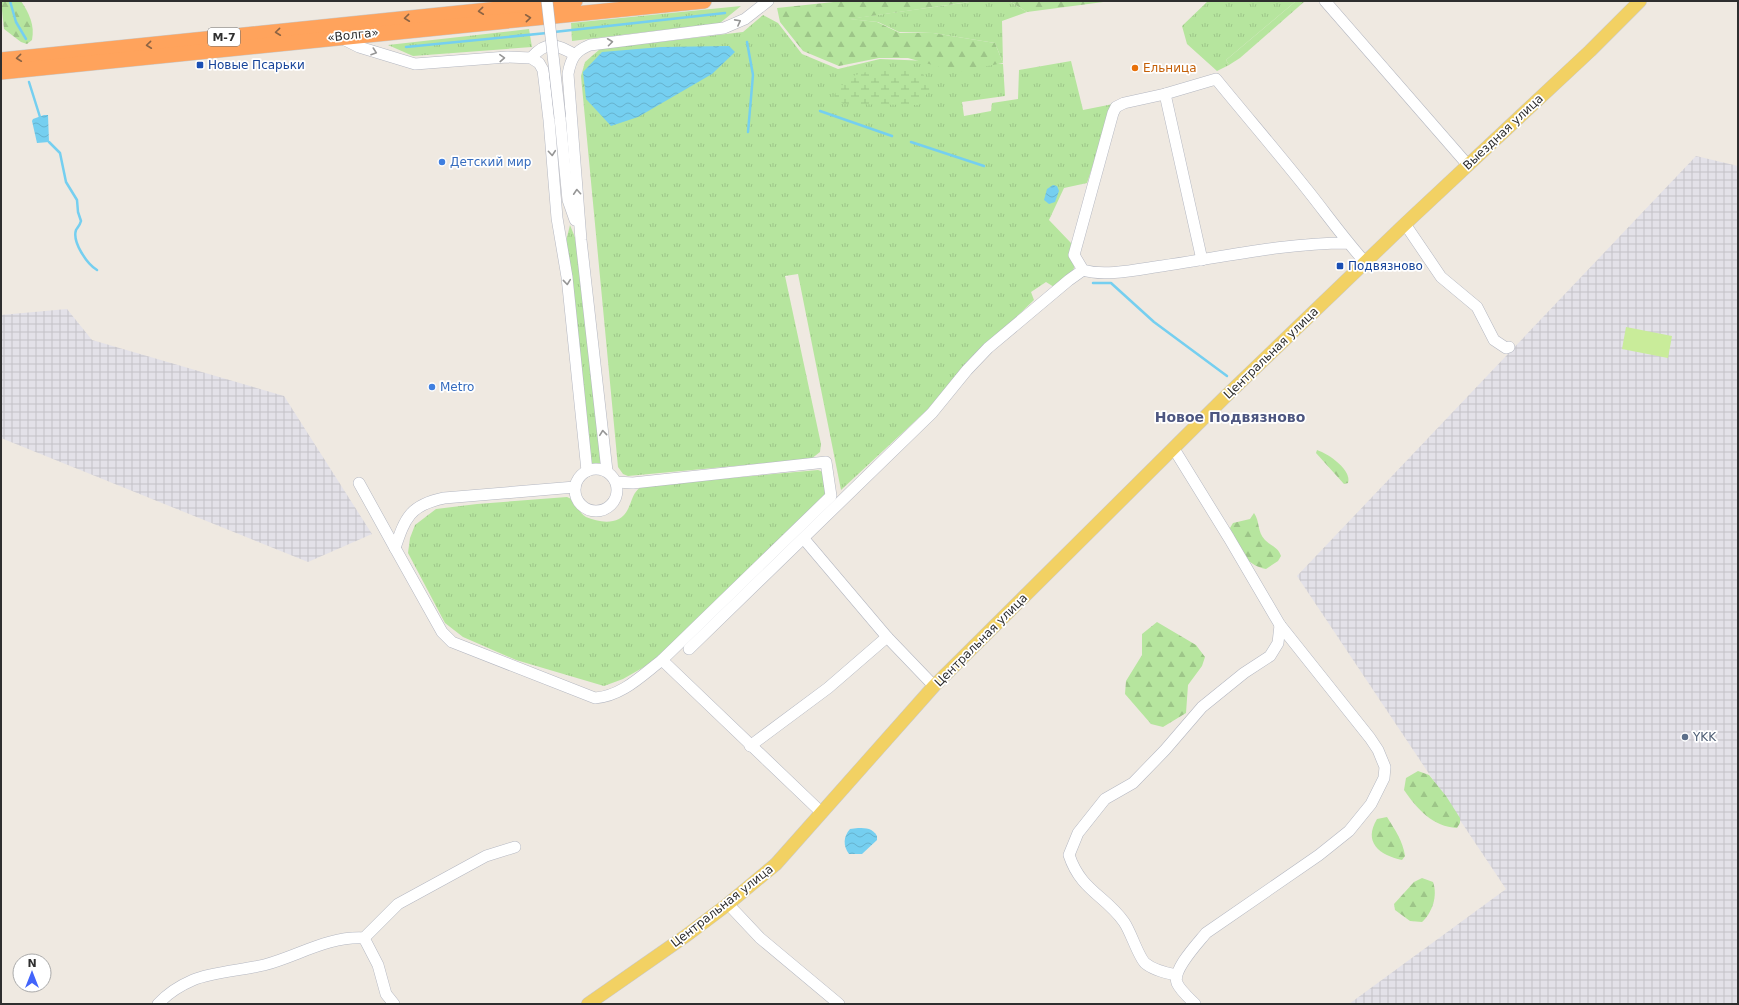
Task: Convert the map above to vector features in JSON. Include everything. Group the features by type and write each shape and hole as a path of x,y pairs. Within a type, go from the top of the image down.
{"highway":[{"name":"«Волга»","path":"1,60 575,1"},
{"name":"«Волга»","path":"1,72 704,1"}],"main road":[{"name":"Выездная улица","path":"1365,262 1467,164 1590,51 1640,1"},
{"name":"Центральная улица","path":"588,1004 728,904 776,864 934,686 1224,398 1365,262"}],"street":[{"path":"547,1 568,200 581,240"},
{"path":"607,471 600,469 587,471 581,475 575,487 576,494 582,506 595,511 602,510 614,502 617,496 616,482 607,471 581,240 568,74 574,54 590,45 598,43 724,28 745,19 768,1"},
{"path":"1326,1 1467,164"},
{"path":"338,37 358,47 415,64 507,58 531,58 539,63 543,70 557,218 562,241 587,471"},
{"path":"531,58 538,50 552,45 558,45 574,54"},
{"path":"1083,270 1074,255 1113,113 1116,108 1124,103 1165,94 1216,79 1279,155 1334,224 1347,243 1365,262"},
{"path":"1165,94 1202,260"},
{"path":"562,241 568,200"},
{"path":"1404,224 1441,277 1477,307 1494,340 1506,348 1509,347"},
{"path":"689,649 804,539 932,413 966,370 1068,280 1083,270 1098,273 1202,260 1314,243 1347,243"},
{"path":"1174,449 1280,625 1370,738 1378,750 1385,767 1384,778 1371,804 1349,830 1319,855 1206,933 1181,964 1176,976 1176,982 1195,1004"},
{"path":"360,483 442,632 452,642 595,698 606,697 622,691 662,660 831,496 826,462 633,483 616,482"},
{"path":"395,548 404,522 414,510 429,501 444,498 575,487"},
{"path":"804,539 887,637 934,686"},
{"path":"1176,976 1158,970 1145,963 1125,923 1113,908 1090,890 1080,877 1069,855 1078,833 1105,799 1133,783 1165,750 1202,707 1244,673 1270,656 1278,643 1280,625"},
{"path":"750,746 828,688 887,637"},
{"path":"662,660 750,746 822,813"},
{"path":"158,1004 168,993 194,980 264,965 292,956 328,941 350,937 364,938 398,904 486,856 515,847"},
{"path":"728,904 760,938 838,1004"},
{"path":"364,938 378,965 386,994 394,1004"}],"shaded area":[{"path":"1696,156 1738,166 1738,1004 1349,1004 1506,889 1297,576"},
{"path":"67,309 92,340 284,396 372,534 308,562 1,438 1,315"}],"green space":[{"path":"1,1 21,1 31,19 33,29 32,40 27,44 21,42 4,29"},
{"path":"843,1 976,1 850,19 877,22 900,33 933,33 995,43 1003,63 957,72 908,58 879,58 839,66 803,51 780,22 777,8"},
{"path":"977,1 1009,1 1027,12 1002,21 1003,63 995,43 933,33 899,32 878,22 848,19"},
{"path":"1009,1 1111,1 1027,12"},
{"path":"1208,1 1296,1 1226,60 1229,65 1217,71 1187,44 1182,26"},
{"path":"1296,1 1305,1 1240,58 1229,65 1226,60"},
{"path":"741,6 720,23 572,41 571,23"},
{"path":"763,15 778,23 802,54 838,69 880,59 1003,64 1005,96 962,102 964,116 991,111 992,103 1018,99 1019,70 1071,61 1083,110 1113,104 1087,183 1064,188 1049,220 1071,243 1075,265 1072,273 1054,287 1046,282 1031,292 1034,300 971,360 927,410 841,490 798,274 785,276 821,444 820,452 811,459 628,476 623,474 618,467 581,76 585,62 600,49 743,32"},
{"path":"529,29 532,47 413,56 388,45"},
{"path":"921,69 930,89 919,105 843,104 834,95 849,77 873,70"},
{"path":"570,225 576,240 601,463 590,464 566,241"},
{"path":"1626,327 1672,336 1668,358 1622,349"},
{"path":"1317,450 1333,459 1343,468 1347,473 1348,483 1344,484 1316,453"},
{"path":"818,470 823,472 830,494 658,659 623,679 604,686 516,660 463,637 445,623 408,553 410,538 415,525 436,509 477,504 567,497 573,501 581,513 586,517 597,521 609,522 615,521 624,514 628,509 634,494 642,486"},
{"path":"1254,513 1262,537 1280,553 1281,556 1278,561 1266,569 1253,564 1242,554 1234,542 1230,528 1233,523 1250,519"},
{"path":"1157,622 1196,645 1205,657 1202,666 1188,685 1186,713 1163,727 1151,724 1125,694 1126,681 1142,655 1142,634"},
{"path":"1418,771 1429,775 1446,796 1460,818 1460,823 1457,828 1440,824 1426,816 1414,804 1404,790 1406,778"},
{"path":"1387,817 1402,845 1405,856 1402,860 1386,855 1380,851 1373,841 1373,827 1377,819"},
{"path":"1422,878 1433,882 1435,893 1433,904 1429,914 1422,922 1410,921 1395,910 1394,904 1414,882"}],"water":[{"path":"729,46 735,52 712,74 638,117 611,126 586,99 583,72 602,52 661,47"},
{"path":"48,115 49,142 37,143 32,121 33,119"},
{"path":"1053,185 1057,186 1059,191 1055,202 1049,204 1044,200 1047,189"},
{"path":"867,828 871,830 877,836 877,840 862,854 849,854 845,845 846,835 850,829"}],"waterway":[{"path":"10,1 16,22 26,39"},
{"path":"554,32 725,13"},
{"path":"406,47 547,33"},
{"path":"747,42 753,75 748,132"},
{"path":"29,82 40,117"},
{"path":"820,111 892,136"},
{"path":"49,142 60,153 66,182 77,200 78,212 81,221 75,235 78,246 85,258 97,270"},
{"path":"911,142 984,166"},
{"path":"1093,283 1111,283 1154,322 1227,376"}],"place":[{"name":"Новые Псарьки","path":"200,65"},
{"name":"Ельница","path":"1135,68"},
{"name":"Детский мир","path":"442,162"},
{"name":"Подвязново","path":"1340,266"},
{"name":"Metro","path":"432,387"},
{"name":"YKK","path":"1685,737"}],"district":[{"name":"Новое Подвязново","path":"1230,417"}]}
